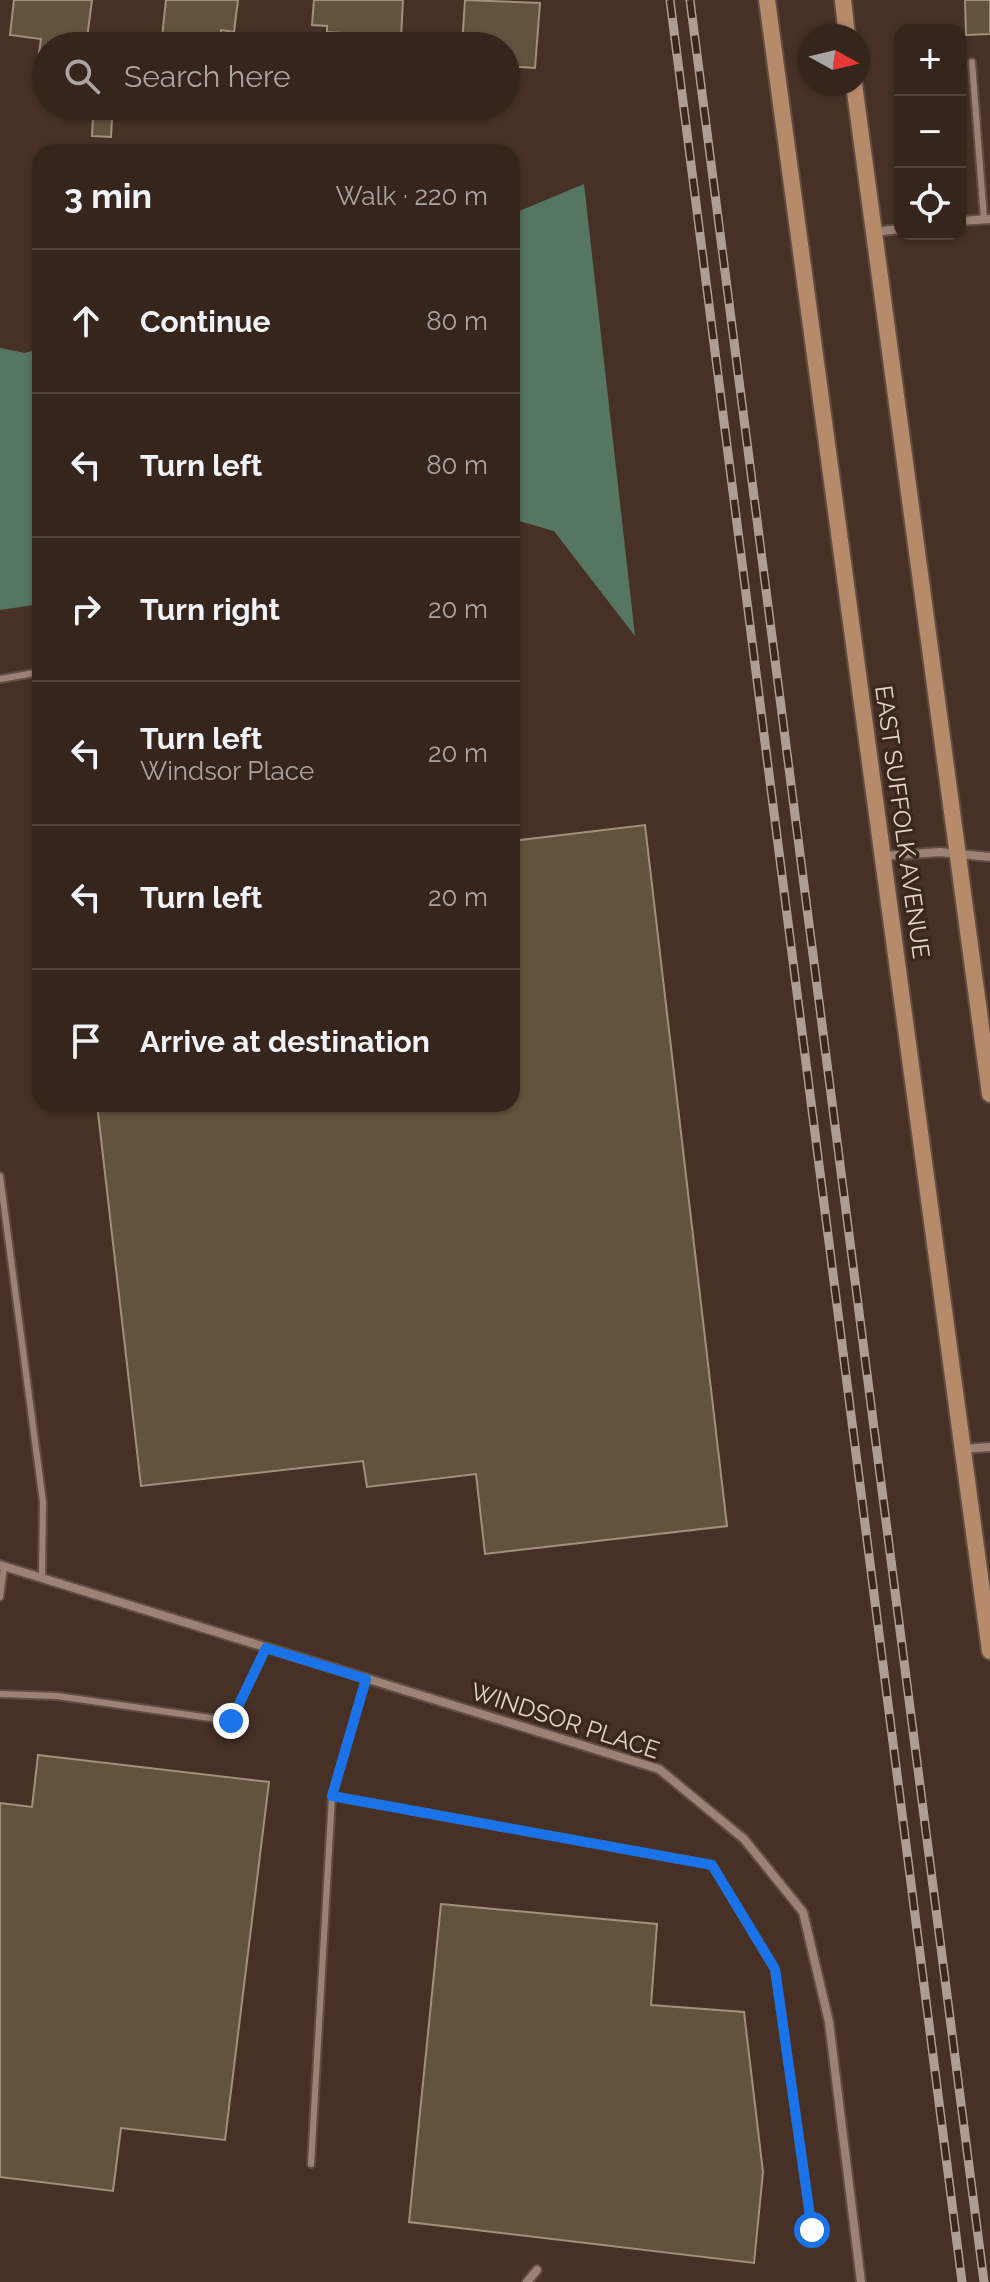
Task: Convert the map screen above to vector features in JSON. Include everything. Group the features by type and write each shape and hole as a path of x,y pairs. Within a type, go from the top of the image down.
{"main road":[{"name":"EAST SUFFOLK AVENUE","path":"767,0 990,1651"},
{"path":"843,0 846,24"},
{"path":"856,96 990,1094"}],"street":[{"path":"966,221 987,219"},
{"path":"874,232 894,230"},
{"path":"882,856 921,852 990,857"},
{"path":"962,1449 990,1447"},
{"name":"WINDSOR PLACE","path":"2,1566 659,1769 744,1839 803,1912 829,2022 861,2282"},
{"path":"527,2282 537,2270"}],"lane":[{"path":"972,62 987,219"},
{"path":"0,679 32,673"},
{"path":"0,1176 43,1502 42,1578"},
{"path":"0,1597 2,1566"},
{"path":"0,1694 57,1696 231,1721 266,1648"},
{"path":"311,2164 332,1796 366,1679"},
{"path":"332,1796 712,1865 775,1969 812,2230"}],"green space":[{"path":"584,184 635,636 554,531 520,521 520,211"},
{"path":"0,348 25,353 32,351 32,605 0,610"}],"building":[{"path":"14,0 92,0 88,32 32,32 32,38 10,35"},
{"path":"166,0 238,0 234,32 163,32"},
{"path":"314,0 403,0 401,32 327,32 327,26 312,25"},
{"path":"465,0 540,3 535,68 520,67 520,32 463,32"},
{"path":"965,0 990,0 990,34 966,35"},
{"path":"93,120 112,120 111,137 92,136"},
{"path":"645,825 727,1526 485,1554 476,1474 367,1487 363,1461 141,1486 98,1112 520,1112 520,840"},
{"path":"38,1755 269,1782 225,2140 121,2128 113,2191 0,2177 0,1803 32,1807"},
{"path":"441,1904 657,1924 651,2005 744,2012 763,2172 754,2263 409,2222"}],"railway":[{"path":"670,0 962,2282"},
{"path":"690,0 984,2282"}],"route":[{"path":"231,1721 266,1648 366,1679 332,1796 712,1865 775,1969 812,2230"}]}
